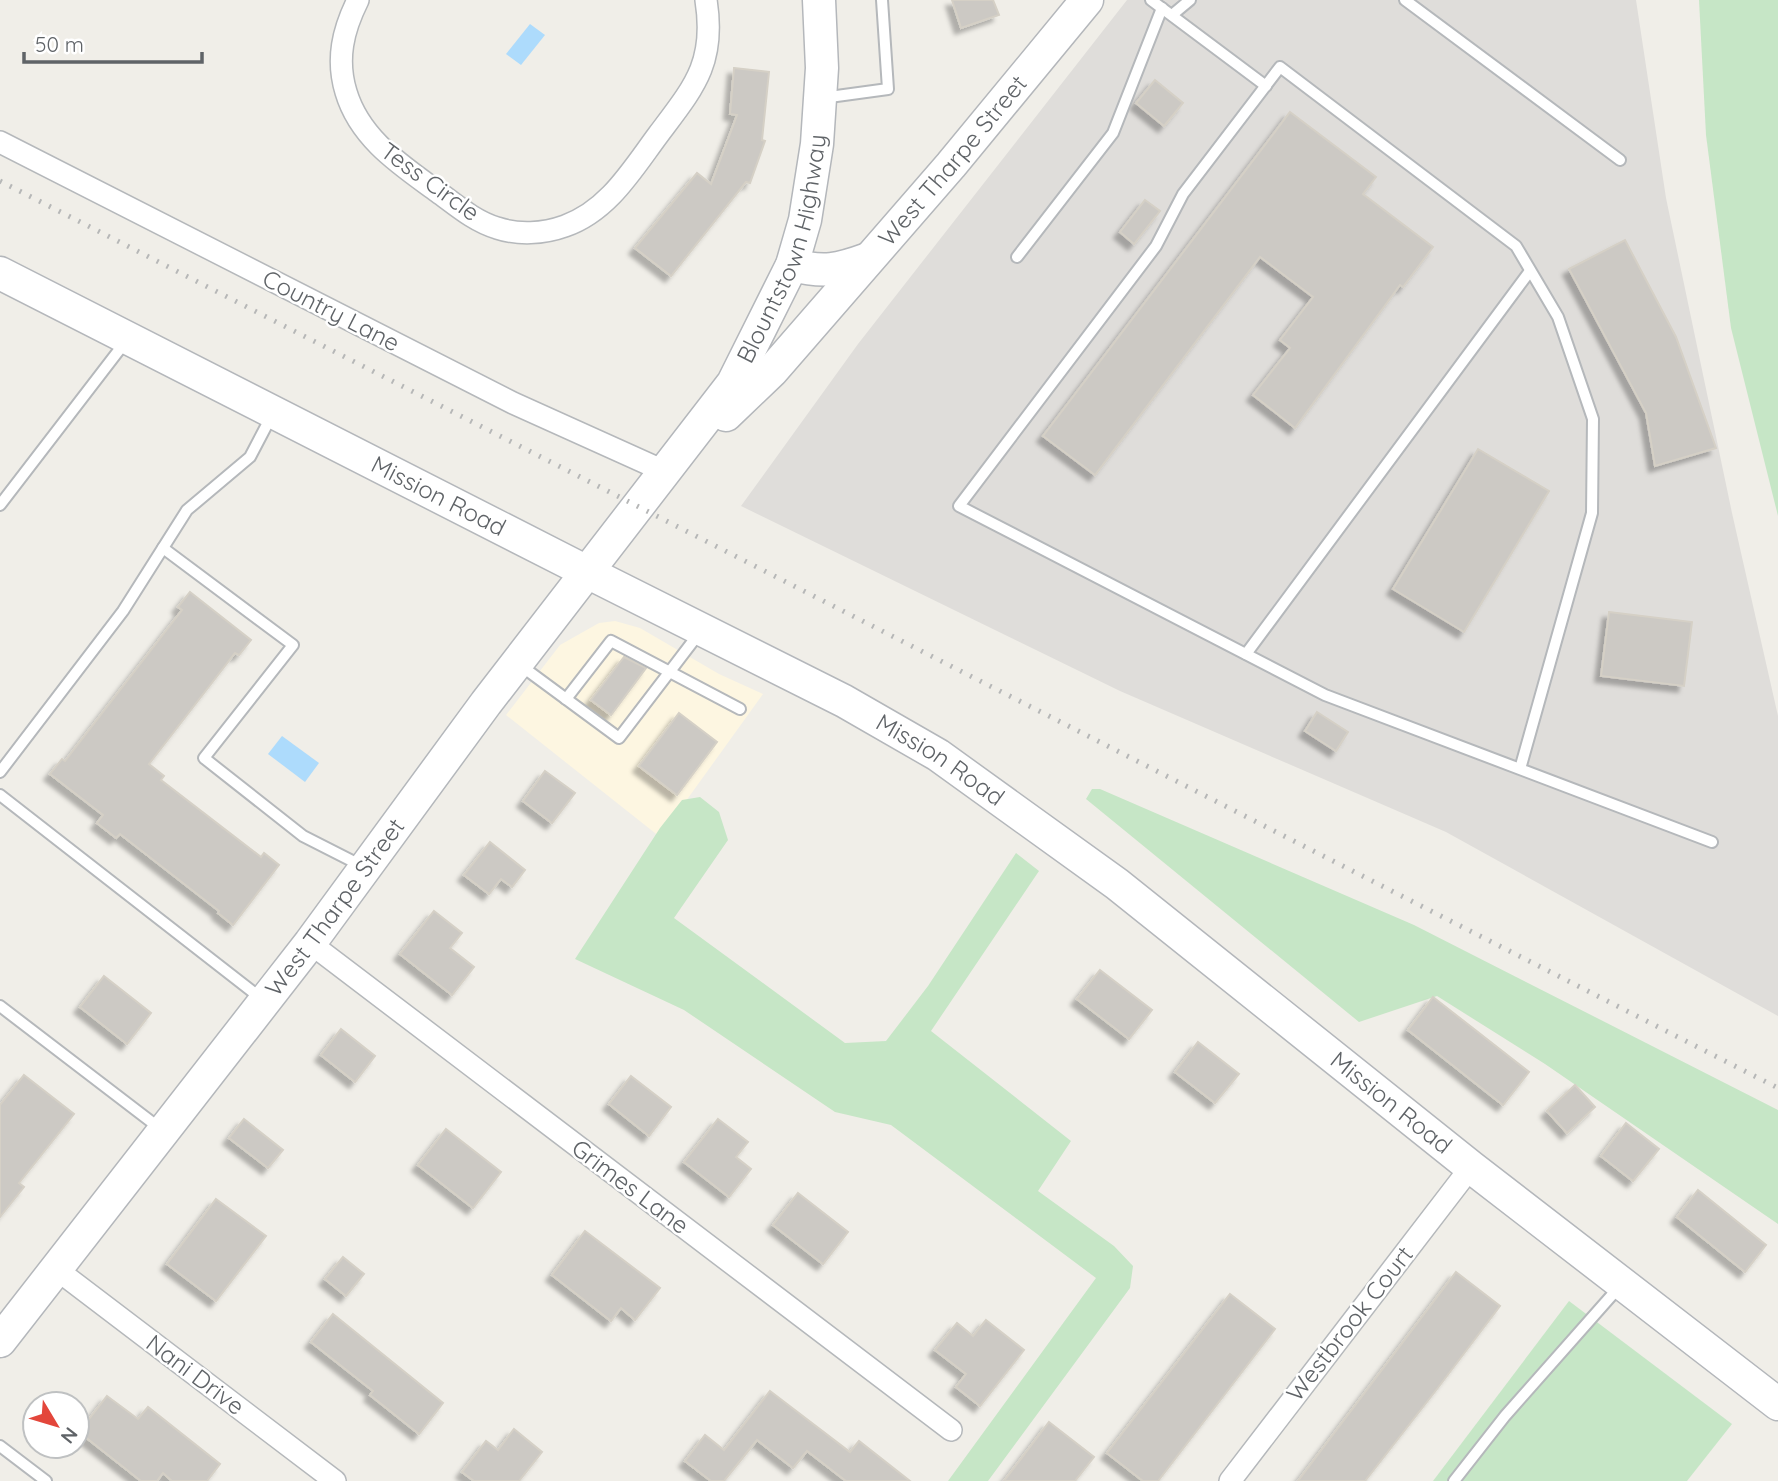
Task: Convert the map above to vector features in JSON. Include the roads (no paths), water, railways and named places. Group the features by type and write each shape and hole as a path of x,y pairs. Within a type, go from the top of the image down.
{"main road":[{"name":"Blountstown Highway","path":"666,472 733,383 792,265 805,220 817,144 822,68 819,0"},
{"name":"West Tharpe Street","path":"792,265 815,271 839,270 868,259 951,165 1087,0"},
{"path":"666,472 772,371 868,259"},
{"name":"Mission Road","path":"0,273 844,701 937,755 1117,884 1471,1167 1778,1404"},
{"name":"West Tharpe Street","path":"0,1341 310,943 517,662 666,472"}],"street":[{"name":"Tess Circle","path":"358,0 341,42 345,92 355,116 388,156 474,218 496,228 519,233 566,226 607,202 624,181 691,90 704,66 708,48 706,0"},
{"name":"Country Lane","path":"0,142 513,403 666,472"},
{"name":"Grimes Lane","path":"310,943 950,1430"},
{"name":"Westbrook Court","path":"1230,1481 1471,1167"},
{"name":"Nani Drive","path":"55,1269 335,1481"}],"lane":[{"path":"819,99 888,89 882,0"},
{"path":"1152,0 1266,86"},
{"path":"1017,257 1113,133 1167,12 1190,0"},
{"path":"1405,0 1620,160"},
{"path":"1520,769 1592,513 1593,419 1558,317 1516,246 1280,67 1183,194 1156,246 960,506 1325,695 1712,842"},
{"path":"1246,654 1530,271"},
{"path":"0,505 128,338"},
{"path":"0,772 123,611 187,510 250,457 273,412"},
{"path":"163,548 293,645 204,758 303,836 365,868"},
{"path":"517,662 619,738 701,629"},
{"path":"566,699 611,641 740,709"},
{"path":"0,795 265,1001"},
{"path":"0,1006 163,1131"},
{"path":"1454,1481 1505,1416 1622,1284"},
{"path":"0,1446 46,1481"}],"water":[{"path":"530,24 545,35 521,65 506,54"},
{"path":"282,736 319,763 305,782 268,754"}],"railway":[{"path":"0,181 1778,1088"}]}
